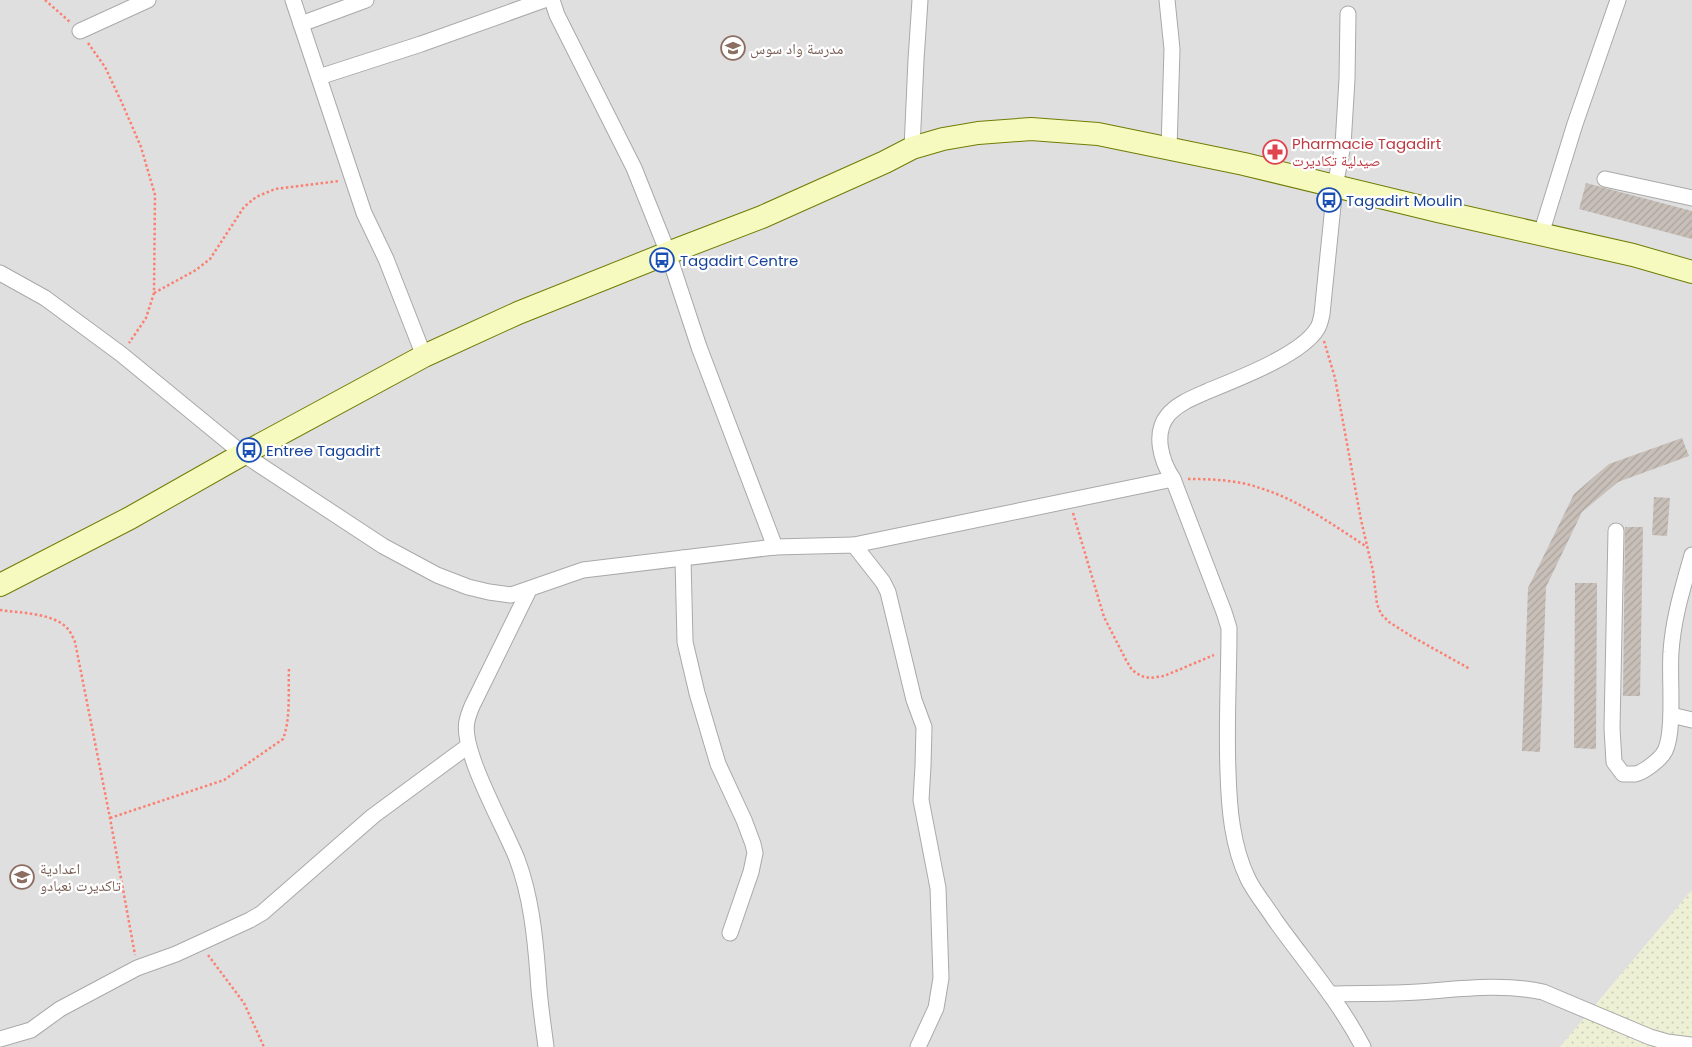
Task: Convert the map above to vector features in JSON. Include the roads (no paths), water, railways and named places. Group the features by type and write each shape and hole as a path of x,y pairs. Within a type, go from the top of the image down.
{"street":[{"path":"80,31 148,0"},
{"path":"293,0 364,213 386,259 424,356"},
{"path":"301,24 366,0"},
{"path":"319,77 421,44 544,0"},
{"path":"552,0 557,15 634,168 668,253 699,347 776,548"},
{"path":"912,148 920,0"},
{"path":"1167,0 1172,49 1169,149"},
{"path":"1541,234 1575,124 1618,0"},
{"path":"1348,14 1343,145 1335,186 1322,314 1318,328 1306,341 1269,365 1193,398 1177,407 1168,415 1162,426 1161,452 1163,463 1173,480 1229,628 1227,733 1229,792 1231,818 1238,850 1249,880 1298,952 1353,1027 1364,1047"},
{"path":"0,585 130,518 243,454 424,356 518,313 762,217 912,148 943,139 978,133 1031,129 1098,134 1244,164 1438,211 1633,255 1692,272"},
{"path":"1605,180 1692,198"},
{"path":"0,273 45,298 120,354 243,454 383,546 437,575 468,587 489,592 511,595 583,570 776,548 854,545 1173,480"},
{"path":"1616,532 1612,728 1614,762 1623,774 1637,774 1654,763 1664,751 1668,740 1674,620 1692,555"},
{"path":"854,545 883,582 888,592 914,700 924,727 921,800 938,888 941,978 936,1008 918,1047"},
{"path":"683,558 685,642 695,684 718,764 744,820 755,853 751,872 730,934"},
{"path":"529,590 466,721 468,746 524,881 537,951 546,1047"},
{"path":"1670,715 1692,720"},
{"path":"0,1039 31,1030 60,1009 137,968 250,920 262,912 373,816 468,746"},
{"path":"1330,994 1507,987 1526,988 1543,992 1650,1037 1667,1042 1692,1045"}],"place":[{"name":"مدرسة واد سوس","path":"733,48"},
{"name":"Pharmacie Tagadirt صيدلية تكاديرت","path":"1275,152"},
{"name":"Tagadirt Moulin","path":"1329,200"},
{"name":"Tagadirt Centre","path":"662,260"},
{"name":"Entree Tagadirt","path":"249,450"},
{"name":"اعدادية تاكديرت نعبادو","path":"22,877"}]}
